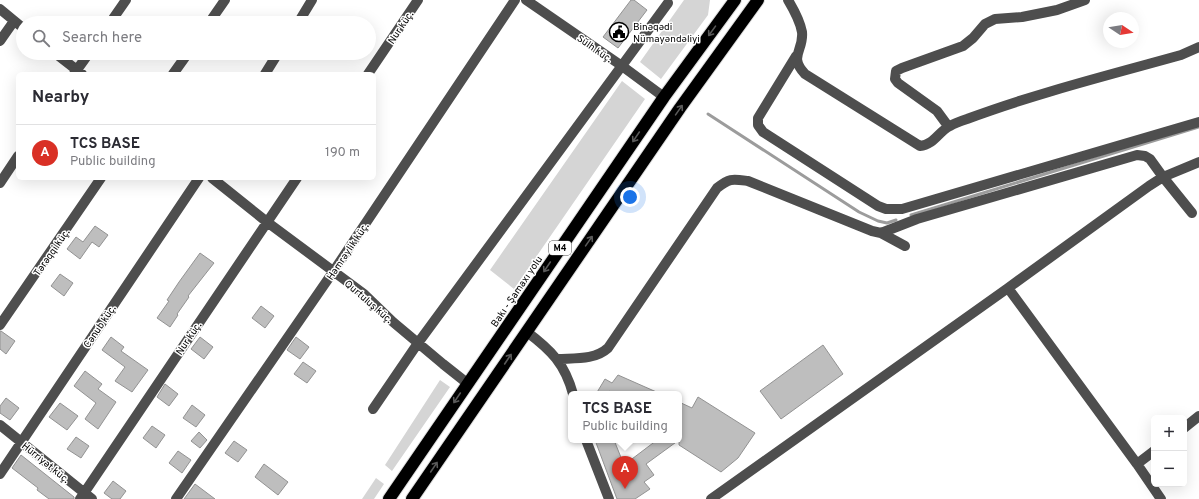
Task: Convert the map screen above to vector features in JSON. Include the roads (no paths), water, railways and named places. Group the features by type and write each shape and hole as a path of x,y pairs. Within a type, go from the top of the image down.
{"highway":[{"name":"Bakı - Şamaxı yolu","path":"389,499 664,97 735,0"},
{"name":"M4","path":"412,499 680,108 758,0"}],"street":[{"path":"115,16 126,0"},
{"path":"214,16 225,0"},
{"path":"302,16 312,0"},
{"name":"Nur küç.","path":"369,72 418,0"},
{"name":"Həmrəylik küç.","path":"176,499 333,272 515,0"},
{"name":"Sülh küç.","path":"526,0 622,66 664,97"},
{"path":"788,0 799,22 802,33 801,43 796,56 758,118 758,125 763,132 878,206 886,209 902,209 1199,122"},
{"path":"948,126 937,111 898,83 895,79 896,71 963,46 973,38 985,24 994,19 1022,17 1057,10 1085,0"},
{"path":"373,409 418,343 668,3"},
{"path":"0,9 14,21 0,41"},
{"path":"796,56 800,68 805,74 920,146 924,146 932,142 948,126 1024,99 1181,55 1199,47"},
{"path":"63,60 77,72"},
{"path":"79,72 85,60"},
{"path":"174,72 183,60"},
{"path":"266,72 274,60"},
{"path":"881,233 906,222 1137,155 1145,156 1150,159 1192,213"},
{"path":"0,183 16,159"},
{"path":"711,499 1163,177 1199,162"},
{"name":"Tərəqqi küç.","path":"0,326 101,180"},
{"name":"Cənub küç.","path":"0,474 198,180"},
{"name":"Qurtuluş küç.","path":"214,180 267,222 364,294 418,343 467,383"},
{"name":"Nur küç.","path":"85,497 296,180"},
{"path":"558,359 595,356 602,354 608,348 717,188 727,180 748,181 872,231 881,233 905,246"},
{"path":"902,209 906,222"},
{"path":"1008,288 1161,499"},
{"path":"527,332 544,344 558,359 567,376 572,391"},
{"path":"1187,426 1199,416"},
{"name":"Hürriyət küç.","path":"0,425 85,497"},
{"path":"587,443 609,499"},
{"path":"1137,464 1151,453"}],"waterway":[{"path":"708,114 859,212 878,221 887,223 896,220"},
{"path":"911,215 1199,127"}],"place":[{"name":"Binəqədi Nümayəndəliyi","path":"619,32"},
{"name":"TCS BASE","path":"625,489"}]}
